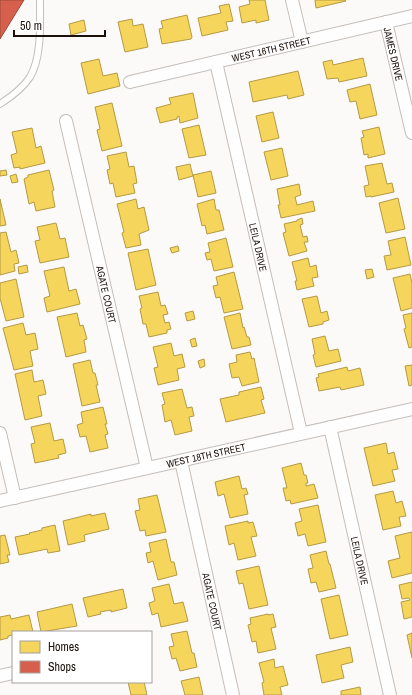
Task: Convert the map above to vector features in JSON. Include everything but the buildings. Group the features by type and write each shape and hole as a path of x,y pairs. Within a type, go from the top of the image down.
{"street":[{"path":"292,0 302,42"},
{"name":"WEST 16TH STREET","path":"130,82 412,16"},
{"name":"JAMES DRIVE","path":"386,22 412,133"},
{"name":"LEILA DRIVE","path":"216,62 301,433"},
{"name":"AGATE COURT","path":"66,121 147,468"},
{"name":"WEST 18TH STREET","path":"0,501 412,408"},
{"name":"LEILA DRIVE","path":"330,427 390,695"},
{"path":"0,433 15,498"},
{"name":"AGATE COURT","path":"181,461 233,695"},
{"path":"0,676 12,673"}],"lane":[{"path":"0,104 17,92 30,76 36,60 39,40 40,0"}]}
